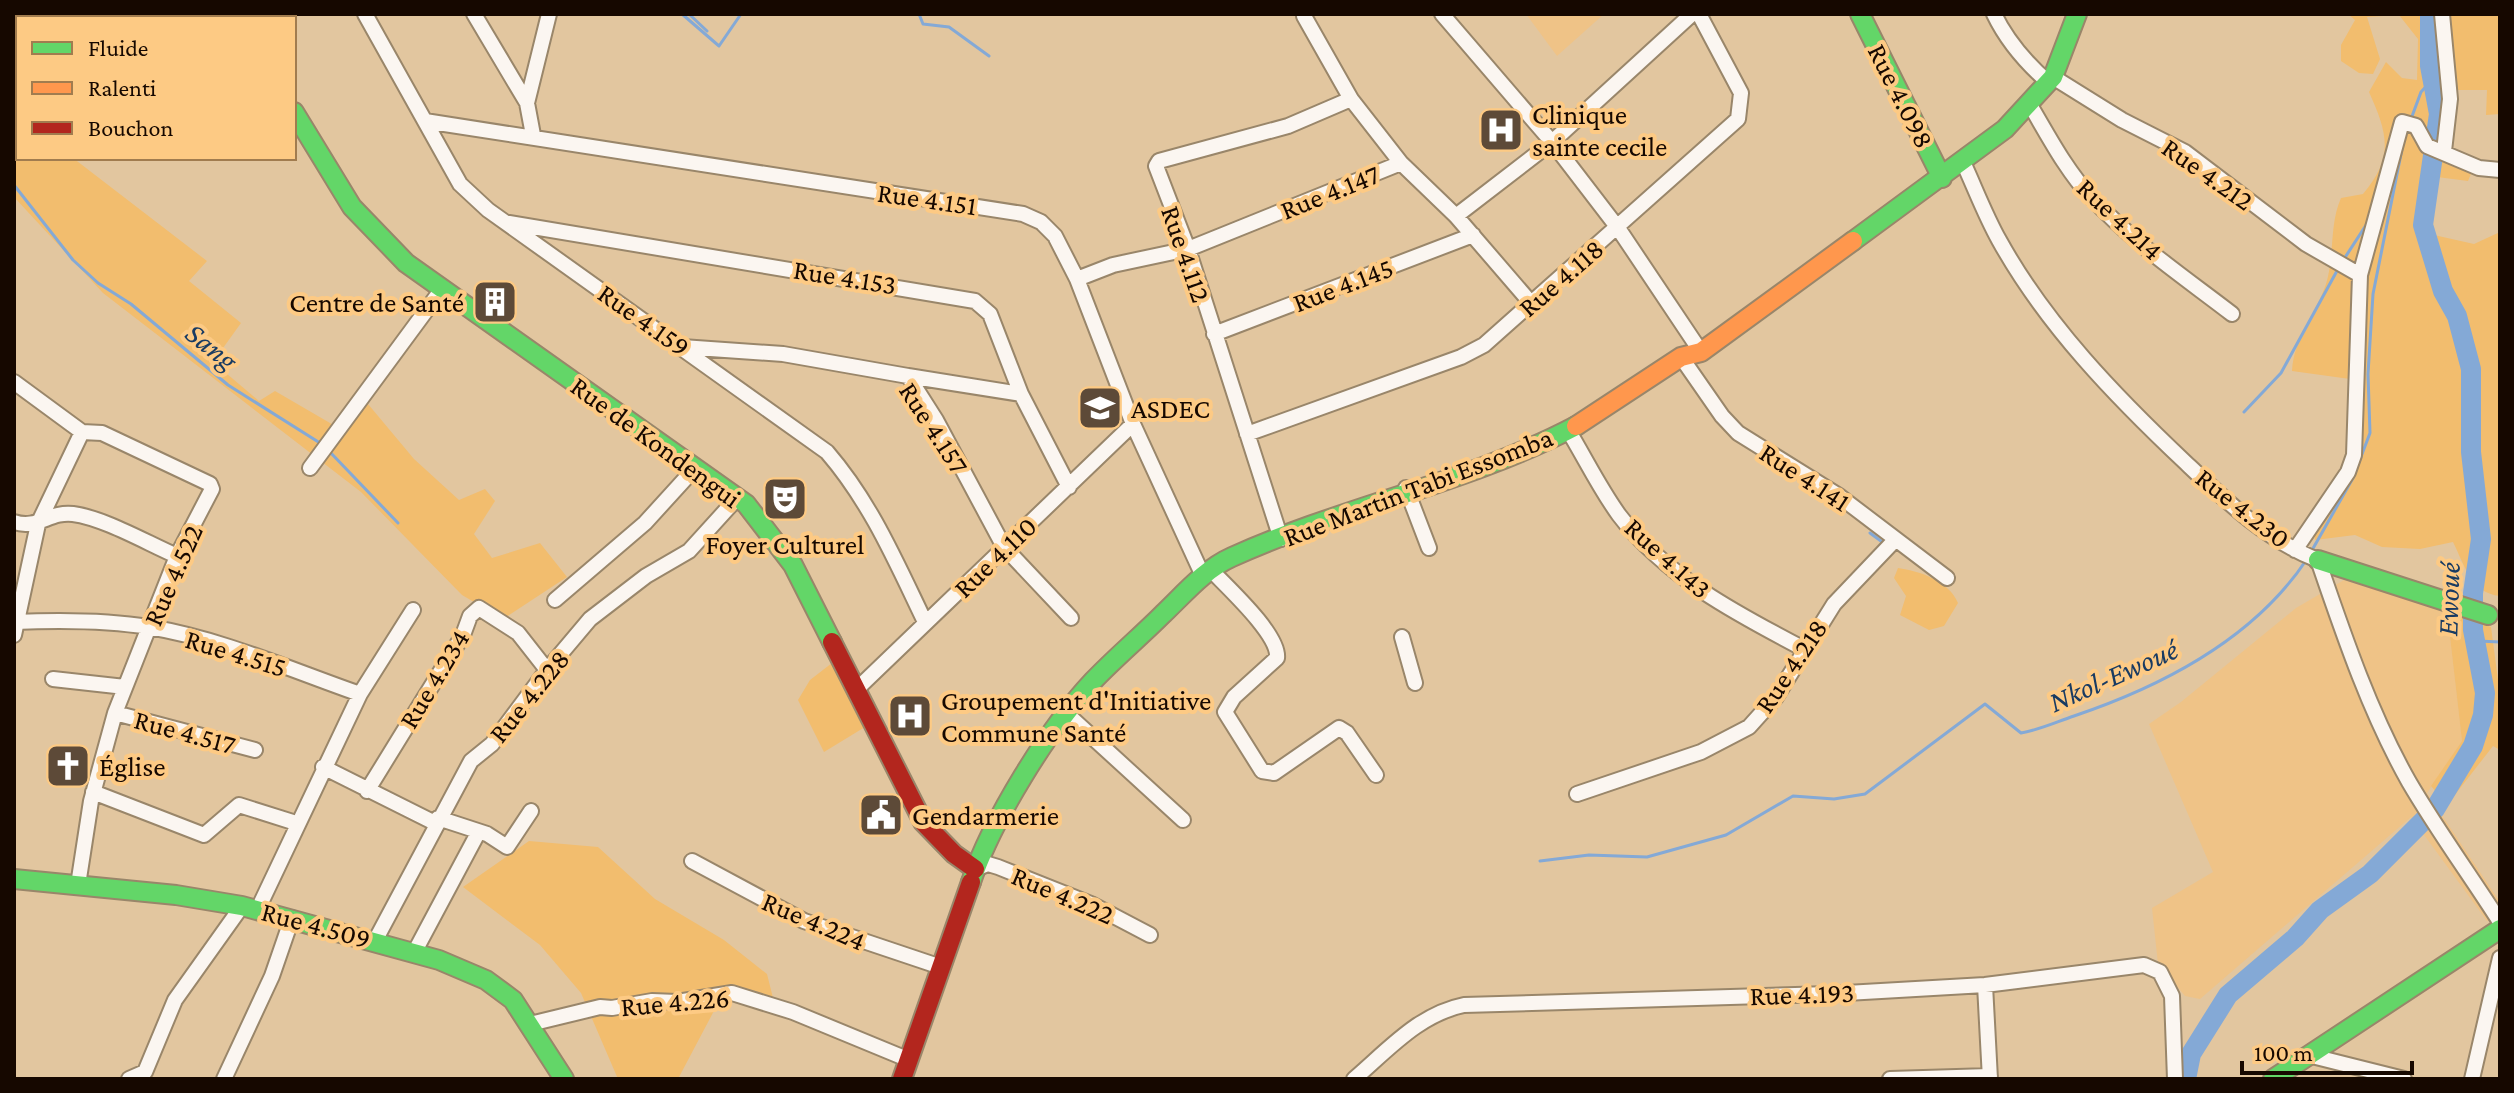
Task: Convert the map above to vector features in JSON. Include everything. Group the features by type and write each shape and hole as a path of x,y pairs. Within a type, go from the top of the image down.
{"main road":[{"name":"Rue 4.098","path":"1860,14 1942,178"},
{"name":"Rue Martin Tabi Essomba","path":"902,1079 975,869 1017,789 1067,714 1137,636 1206,573 1229,558 1406,488 1498,463 1568,430 1681,357 1701,352 1942,178 2030,105 2051,80 2077,14"},
{"name":"Rue de Kondengui","path":"296,115 370,229 406,263 738,497 793,565 923,822 954,854 975,869"},
{"path":"2307,556 2494,616"},
{"name":"Rue 4.509","path":"15,883 78,885 250,907 463,969 498,988 530,1024 564,1079"},
{"path":"2273,1079 2500,929"}],"street":[{"name":"Rue 4.159","path":"365,14 460,184 506,222 827,452 853,481 871,512 925,622"},
{"path":"474,14 527,103 533,135"},
{"path":"527,103 549,14"},
{"path":"1442,14 1552,142 1618,228 1701,352"},
{"path":"1456,216 1552,142 1692,14"},
{"name":"Rue 4.118","path":"1247,434 1473,352 1618,228 1738,119 1743,105 1741,93 1699,14"},
{"name":"Rue 4.212","path":"1994,14 2012,45 2051,80 2185,152 2286,230 2349,266"},
{"path":"2442,14 2450,99 2444,151"},
{"path":"1304,16 1351,99 1401,163"},
{"name":"Rue 4.112","path":"1281,539 1188,249 1156,170 1159,161 1288,126 1351,99"},
{"name":"Rue 4.214","path":"2030,105 2070,171 2090,197 2128,234 2232,314"},
{"name":"Rue 4.151","path":"425,121 533,135 736,171 1023,214 1041,222 1055,236 1077,279 1133,424 1206,573 1259,622 1278,649 1277,658 1234,697 1225,712 1262,771 1274,773 1339,728 1347,733 1376,775"},
{"path":"2307,556 2354,455 2349,266 2409,124 2427,146 2479,168 2500,170"},
{"name":"Rue 4.230","path":"1963,162 1998,239 2032,292 2081,355 2131,411 2205,482 2267,534 2307,556 2399,762 2430,817 2500,922"},
{"name":"Rue 4.147","path":"1077,279 1113,265 1188,249 1401,163 1456,216 1531,303"},
{"name":"Rue 4.153","path":"506,222 963,296 983,305 990,314 1021,394 1069,487"},
{"name":"Rue 4.145","path":"1214,334 1473,235"},
{"path":"310,468 442,289"},
{"name":"Rue 4.157","path":"682,346 783,354 908,376 936,420 1004,547 1071,618"},
{"name":"Rue 4.141","path":"1681,357 1738,433 1839,496 1894,541 1947,578"},
{"path":"908,376 1021,394"},
{"name":"Rue 4.522","path":"14,382 82,432 102,433 210,484 211,495 177,556 115,713 93,792 78,885"},
{"name":"Rue 4.110","path":"857,689 1133,424"},
{"name":"Rue 4.143","path":"1568,430 1608,499 1642,541 1715,601 1804,649"},
{"path":"15,626 38,524 82,432"},
{"path":"555,600 645,523 696,467"},
{"path":"1406,488 1429,548"},
{"name":"Rue 4.228","path":"375,941 471,761 494,742 547,670 590,619 646,576 689,551 738,497"},
{"path":"14,522 38,524 54,513 74,514 177,556"},
{"name":"Rue 4.218","path":"1577,794 1701,752 1749,727 1776,697 1834,604 1894,541"},
{"name":"Rue 4.234","path":"367,791 463,635 470,616 479,608 518,633 547,670"},
{"path":"129,1079 145,1075 175,1000 250,907 360,694 413,610"},
{"name":"Rue 4.515","path":"15,626 44,620 149,627 246,652 360,694"},
{"path":"1402,637 1415,683"},
{"path":"53,679 125,687"},
{"name":"Rue 4.517","path":"115,713 255,750"},
{"path":"1067,714 1183,820"},
{"path":"323,767 367,791 507,847 531,811"},
{"path":"93,792 204,835 239,805 296,823"},
{"path":"414,953 478,833"},
{"name":"Rue 4.224","path":"692,861 835,935 941,967"},
{"name":"Rue 4.222","path":"975,869 988,864 998,867 1091,904 1150,935"},
{"path":"224,1079 272,976 292,918"},
{"path":"2472,1079 2500,958"},
{"name":"Rue 4.193","path":"1354,1079 1416,1026 1435,1014 1464,1005 1829,994 1985,985 2144,965 2160,972 2172,996 2175,1079"},
{"path":"1890,1079 1990,1078 1985,985"},
{"name":"Rue 4.226","path":"530,1024 600,1007 652,1001 677,1002 732,993 793,1012 907,1059"},
{"path":"2308,1055 2385,1077 2404,1079"}],"shaded area":[{"path":"1526,14 1604,14 1557,56"},
{"path":"2348,14 2500,14 2500,114 2486,115 2487,90 2447,90 2440,153 2473,169 2468,181 2437,177 2431,219 2434,235 2474,244 2500,232 2500,596 2482,590 2476,584 2465,569 2453,542 2420,549 2382,547 2355,535 2315,540 2314,527 2351,468 2350,379 2292,371 2294,359 2301,336 2326,284 2341,198 2363,194 2384,157 2384,133 2369,92 2386,62 2402,78 2417,80 2418,39 2399,15 2367,17 2380,59 2373,74 2359,73 2341,61 2341,45 2355,20"},
{"path":"14,112 16,160 76,160 207,261 189,281 241,323 213,362 259,401 275,391 342,430 368,404 414,459 459,500 485,489 495,501 474,534 492,558 540,543 567,577 503,619 462,595 361,492 103,293 14,197"},
{"path":"1898,568 1933,578 1954,595 1958,603 1944,626 1929,630 1900,615 1906,596 1894,578"},
{"path":"2344,580 2447,611 2462,741 2427,793 2500,902 2500,912 2487,921 2411,817 2200,999 2185,996 2158,964 2152,908 2213,872 2149,724 2181,702 2296,608"},
{"path":"2447,611 2491,627 2500,695 2500,750 2493,746 2447,805 2431,786 2462,741"},
{"path":"832,663 865,727 824,752 798,700 810,680"},
{"path":"529,841 598,847 655,899 724,940 767,974 773,998 725,990 678,1079 618,1079 581,993 540,945 463,887"}],"waterway":[{"path":"682,14 719,46 741,14"},
{"path":"689,14 707,31"},
{"path":"919,14 923,24 949,27 989,56"},
{"name":"Ewoué","path":"2186,1079 2191,1054 2228,995 2295,938 2320,910 2370,874 2435,809 2473,746 2483,715 2485,693 2473,630 2473,593 2481,539 2471,452 2471,369 2457,316 2443,291 2423,225 2439,114 2430,66 2430,14"},
{"name":"Nkol-Ewoué","path":"2411,119 2421,92 2432,80"},
{"name":"Nkol-Ewoué","path":"2311,552 2353,478 2370,433 2368,374 2373,294 2402,149"},
{"name":"Sang","path":"14,185 73,260 98,283 131,304 228,385 320,443"},
{"path":"2344,259 2370,219"},
{"path":"2244,412 2281,373 2338,269"},
{"name":"Sang","path":"329,451 398,523"},
{"path":"1870,533 1885,544"},
{"name":"Nkol-Ewoué","path":"1540,861 1589,855 1647,857 1726,835 1793,796 1834,799 1865,794 1985,704 2021,733 2107,704 2173,674 2233,636 2261,613 2307,559"},
{"path":"2478,641 2500,642"}],"traffic: fast":[{"path":"1860,14 1942,178"},
{"path":"1853,241 2005,129 2053,77 2077,14"},
{"path":"296,115 352,207 406,263 746,504 793,565 832,642"},
{"path":"971,882 1007,804 1058,724 1101,672 1213,568 1275,539 1492,463 1576,426"},
{"path":"2318,560 2488,615"},
{"path":"14,879 176,895 242,906 439,960 486,980 513,1000 564,1079"},
{"path":"2273,1079 2500,929"}],"traffic: slow":[{"path":"1576,426 1681,357 1701,352 1853,241"}],"traffic: jam":[{"path":"832,642 923,822 954,854 975,869"},
{"path":"902,1079 971,882"}],"place":[{"name":"Clinique sainte cecile","path":"1501,130"},
{"name":"Centre de Santé","path":"495,302"},
{"name":"ASDEC","path":"1100,408"},
{"name":"Foyer Culturel","path":"785,499"},
{"name":"Groupement d'Initiative Commune Santé","path":"910,716"},
{"name":"Église","path":"68,766"},
{"name":"Gendarmerie","path":"881,815"}]}
